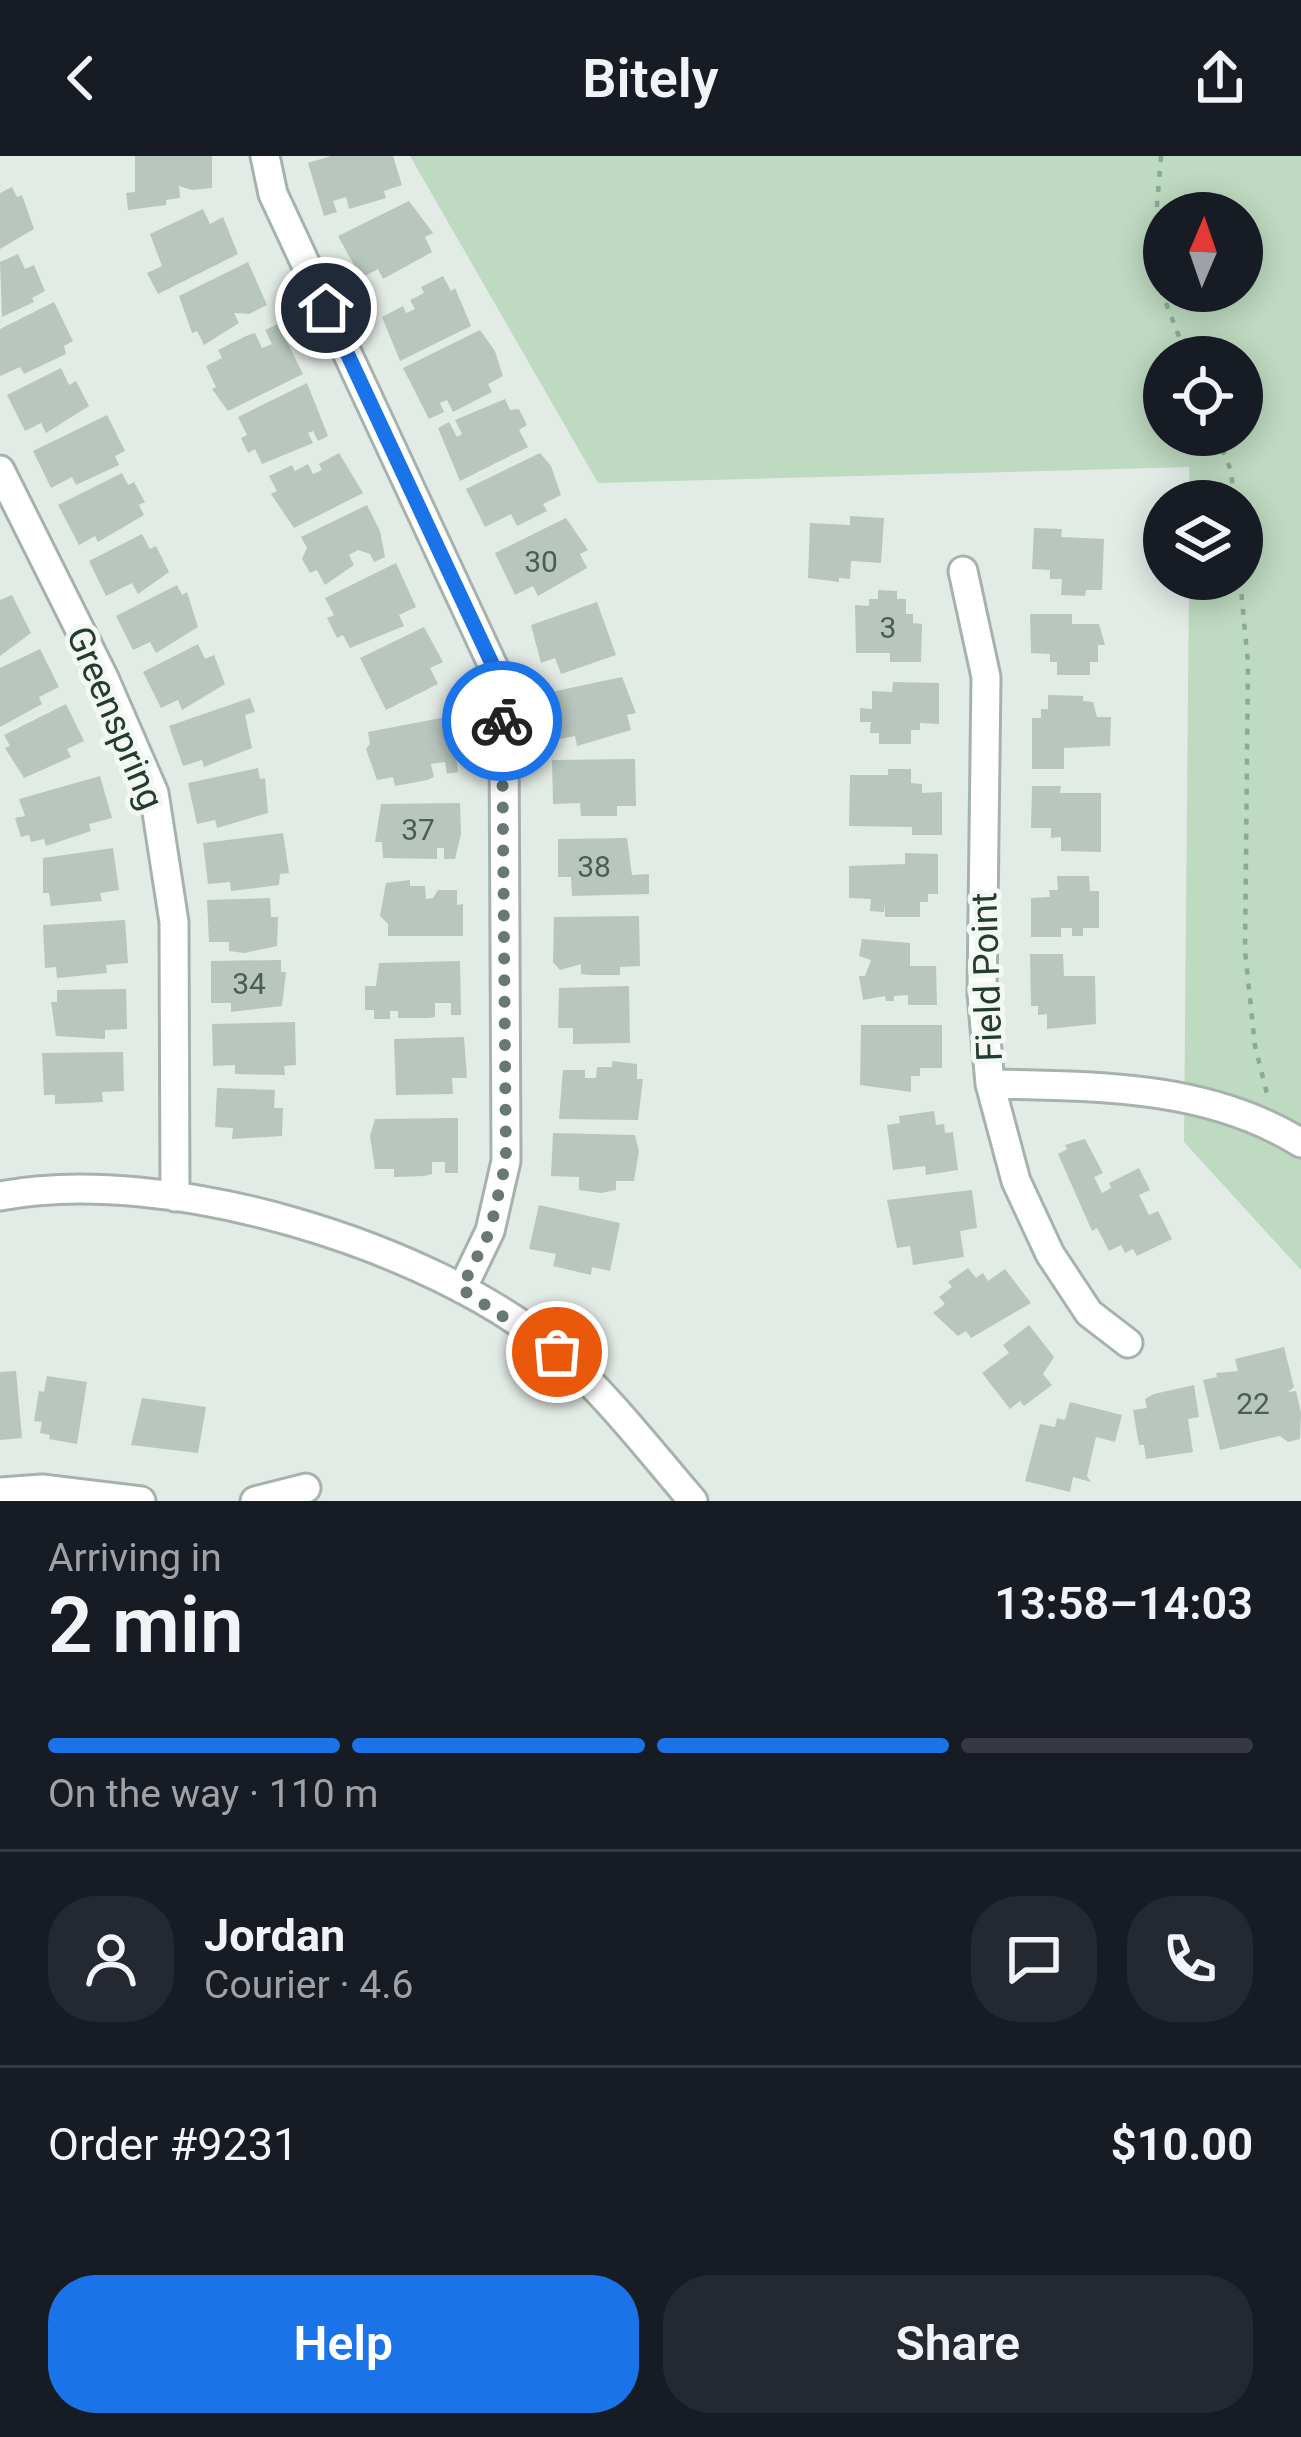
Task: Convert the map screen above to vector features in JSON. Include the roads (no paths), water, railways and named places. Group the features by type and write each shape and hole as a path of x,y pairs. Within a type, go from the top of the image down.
{"street":[{"path":"266,156 274,194 494,668 504,733 506,1161 490,1231 461,1289"},
{"name":"Greenspring","path":"0,470 104,678 154,793 174,922 175,1197"},
{"name":"Field Point","path":"963,571 986,677 982,994 990,1084 1016,1181 1050,1254 1089,1313 1128,1343"},
{"path":"990,1084 1159,1091 1267,1122 1301,1143"},
{"path":"0,1196 96,1192 175,1197 325,1230 461,1289 557,1352 693,1501"},
{"path":"255,1501 306,1488"},
{"path":"0,1492 42,1489 141,1501"}]}
